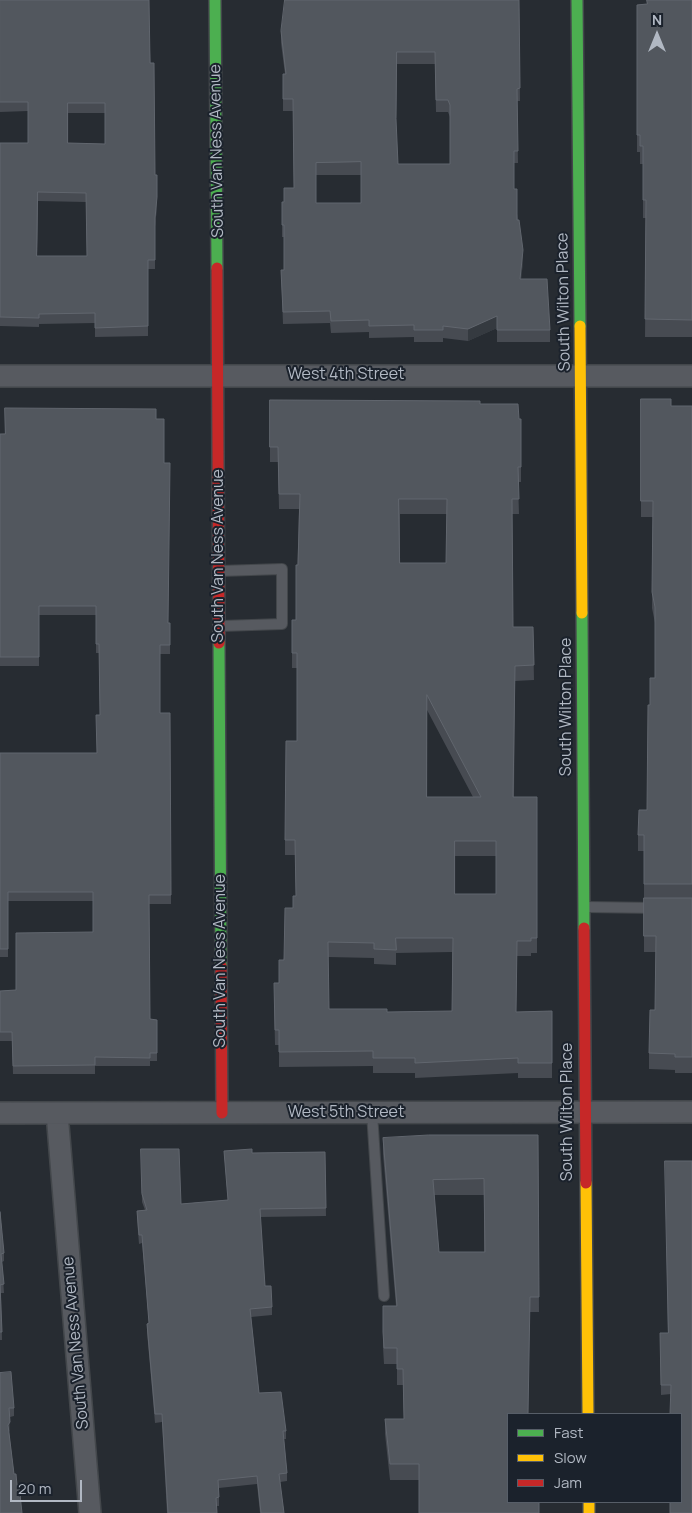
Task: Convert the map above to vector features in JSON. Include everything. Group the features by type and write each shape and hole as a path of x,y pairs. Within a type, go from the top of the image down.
{"main road":[{"name":"South Van Ness Avenue","path":"215,0 222,1113"},
{"name":"South Wilton Place","path":"578,0 585,907 584,1112 588,1413"}],"street":[{"name":"West 4th Street","path":"0,376 692,376"},
{"name":"West 5th Street","path":"0,1113 372,1114 692,1112"},
{"name":"South Van Ness Avenue","path":"57,1113 90,1513"}],"lane":[{"path":"219,570 282,569 282,624 219,626"},
{"path":"585,907 665,908"},
{"path":"372,1114 384,1296"}],"building":[{"path":"0,0 149,0 150,63 154,63 155,175 157,175 157,197 155,260 148,260 148,326 95,328 95,313 39,314 39,318 0,317 0,143 28,143 28,102 0,102","holes":["68,103 105,103 105,144 68,143","38,192 86,193 87,256 37,256"]},
{"path":"285,0 519,0 520,88 517,89 518,151 514,151 514,189 517,189 517,220 519,220 523,250 520,279 547,279 550,330 497,330 497,316 468,329 443,326 443,330 414,330 414,325 369,326 369,320 331,321 330,311 283,312 281,270 284,270 284,225 282,225 282,202 284,202 284,188 294,188 293,99 283,99 283,74 286,74 281,31","holes":["397,52 435,52 436,100 448,100 450,105 450,164 398,164 396,119","361,162 361,203 316,203 316,163"]},
{"path":"647,0 692,0 692,320 645,319 646,200 643,200 643,146 640,146 640,135 637,135 637,5 647,4"},
{"path":"641,399 671,399 671,406 692,406 692,884 644,884 644,835 638,835 639,810 647,810 648,705 650,705 650,678 655,678 655,607 652,592 653,501 641,501"},
{"path":"270,400 480,401 480,404 518,404 519,419 521,419 521,467 518,467 519,499 512,499 513,627 533,627 534,665 515,666 513,797 537,797 537,938 531,938 531,941 517,941 516,1012 552,1011 552,1063 518,1063 518,1058 415,1063 415,1058 373,1058 373,1051 279,1052 279,1030 275,1030 274,983 279,983 279,960 284,960 285,908 293,908 293,896 296,896 295,840 285,840 286,741 297,741 297,653 292,653 292,620 296,620 296,565 298,565 300,494 279,494 278,447 270,447","holes":["399,499 447,499 446,563 400,563","427,695 481,797 427,797","455,841 496,841 496,894 455,894","396,938 453,938 452,1011 387,1012 387,1009 329,1009 328,942 374,943 374,949 396,950"]},
{"path":"5,408 156,409 156,419 164,419 164,463 170,463 168,623 170,623 170,645 160,645 160,713 170,713 171,895 149,895 150,1019 157,1020 157,1053 150,1053 150,1058 95,1057 95,1065 13,1066 12,1032 0,1032 0,991 16,990 16,933 93,932 93,892 8,892 8,949 0,949 0,753 97,753 96,715 100,715 99,644 96,644 96,606 39,606 39,657 0,657 0,434 5,434"},
{"path":"644,898 692,898 692,1057 675,1057 675,1054 649,1053 650,1010 655,1010 656,936 644,936"},
{"path":"429,1135 538,1135 539,1297 530,1297 528,1413 507,1413 507,1503 539,1503 539,1513 419,1513 419,1464 390,1464 385,1419 404,1419 403,1369 397,1369 397,1348 384,1348 383,1332 383,1306 397,1306 383,1138","holes":["484,1179 485,1252 439,1252 433,1180"]},
{"path":"141,1149 179,1149 181,1204 228,1200 224,1151 252,1149 252,1153 325,1152 326,1208 260,1209 265,1286 271,1286 272,1307 250,1309 259,1393 281,1392 286,1431 283,1431 287,1473 279,1474 284,1513 261,1513 257,1476 218,1480 219,1497 216,1498 217,1513 168,1513 162,1414 155,1414 142,1235 139,1235 137,1211 147,1210 142,1194"},
{"path":"665,1161 692,1161 692,1513 670,1513 670,1503 682,1503 682,1413 670,1413 671,1385 661,1385 660,1333 668,1333"},
{"path":"0,1212 4,1253 1,1254 4,1284 0,1285"},
{"path":"0,1285 2,1332 0,1332"},
{"path":"11,1372 14,1408 9,1408 10,1422 8,1425 14,1474 16,1474 17,1485 19,1485 22,1513 0,1513 0,1373"}],"traffic: fast":[{"path":"215,0 217,268"},
{"path":"577,0 580,326"},
{"path":"582,613 584,928"},
{"path":"219,643 221,966"}],"traffic: slow":[{"path":"580,326 582,613"},
{"path":"586,1183 588,1413"},
{"path":"589,1503 589,1513"}],"traffic: jam":[{"path":"217,268 219,643"},
{"path":"584,928 586,1183"},
{"path":"221,966 222,1113"}]}
